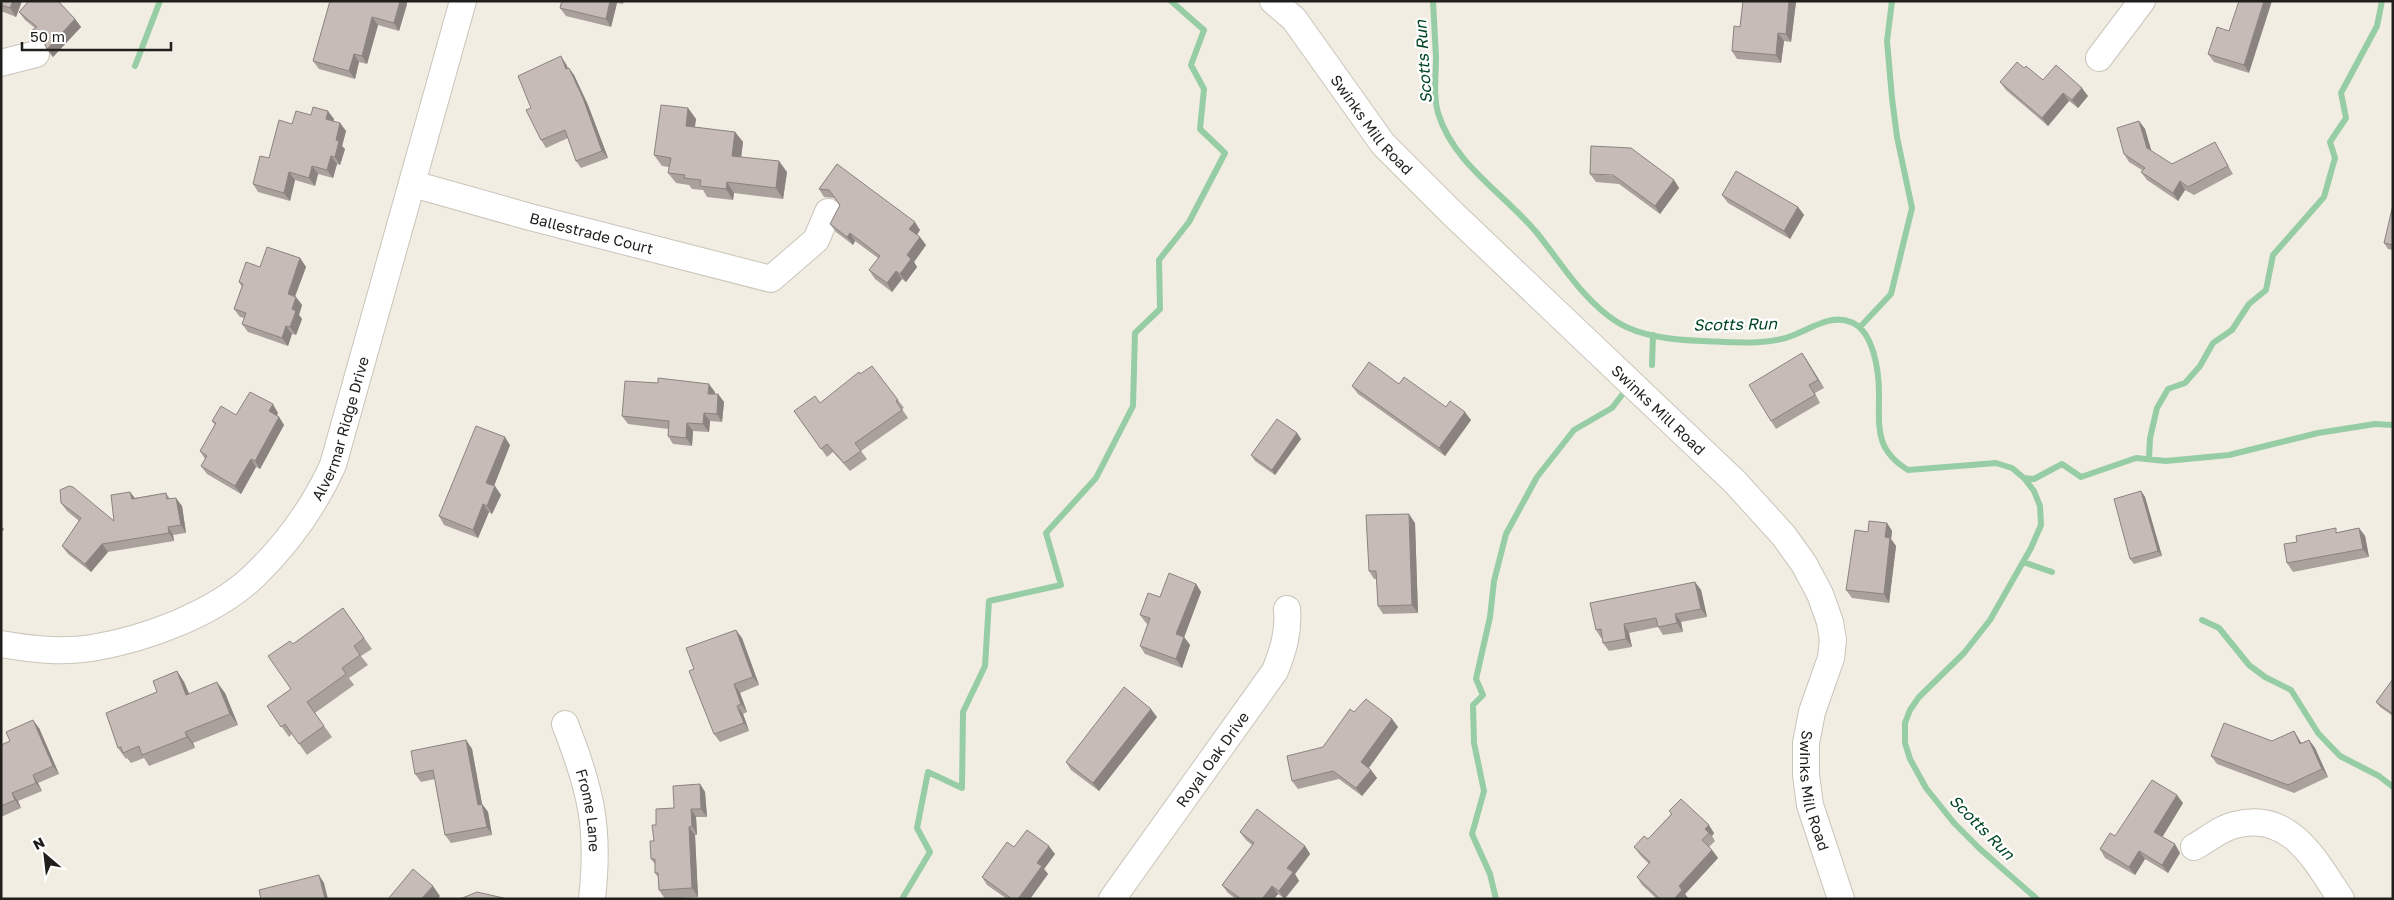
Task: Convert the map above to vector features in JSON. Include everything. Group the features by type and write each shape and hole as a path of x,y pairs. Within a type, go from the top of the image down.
{"street":[{"name":"Alvermar Ridge Drive","path":"1,644 62,650 92,648 140,636 180,622 218,602 252,577 278,550 319,495 333,465 463,1"},
{"name":"Swinks Mill Road","path":"1273,1 1294,19 1383,144 1453,214 1735,482 1784,536 1804,564 1820,594 1830,622 1833,640 1831,658 1812,712 1806,743 1806,775 1810,805 1841,899"},
{"path":"2099,58 2142,1"},
{"path":"1,63 36,54"},
{"name":"Ballestrade Court","path":"413,184 539,220 771,279 816,240 828,212"},
{"name":"Royal Oak Drive","path":"1112,899 1275,671 1284,648 1288,623 1287,610"},
{"name":"Frome Lane","path":"564,724 589,793 596,835 596,861 592,899"},
{"path":"2194,847 2233,825 2259,822 2289,832 2309,850 2341,899"}],"building":[{"path":"1,1 13,1 10,8 1,5"},
{"path":"29,1 58,1 75,19 47,49 41,36 31,31 37,27 19,12"},
{"path":"330,1 400,1 394,23 372,17 362,56 354,54 349,71 313,61"},
{"path":"562,1 610,1 606,19 560,8"},
{"path":"1743,1 1789,1 1786,34 1778,33 1776,55 1732,51 1734,26 1740,27"},
{"path":"2239,1 2264,1 2244,65 2208,54 2217,27 2229,31"},
{"path":"561,56 566,69 569,68 583,98 602,151 576,161 565,130 541,140 526,110 531,108 518,76"},
{"path":"2017,62 2024,68 2026,66 2043,80 2056,65 2082,88 2072,100 2063,93 2042,118 2000,82"},
{"path":"661,105 688,108 686,126 735,132 732,156 779,161 776,188 727,182 726,189 700,186 701,180 684,178 685,175 668,173 671,158 654,155"},
{"path":"313,107 328,111 326,119 340,123 336,140 339,141 335,157 331,156 327,170 312,166 309,178 289,172 284,193 253,184 260,156 269,158 279,120 292,124 296,111 311,115"},
{"path":"2139,121 2147,148 2172,164 2215,142 2228,166 2188,187 2180,181 2173,193 2141,172 2145,168 2124,154 2117,128"},
{"path":"1591,146 1631,148 1674,180 1655,206 1613,175 1590,174"},
{"path":"837,164 915,222 909,229 920,237 907,255 911,259 900,274 896,271 887,283 869,270 880,256 850,233 847,237 830,224 840,205 829,190 819,189"},
{"path":"1736,171 1798,207 1784,231 1722,195"},
{"path":"2393,205 2393,245 2384,243"},
{"path":"267,247 300,258 288,294 296,297 292,309 296,311 290,327 286,326 282,338 242,324 246,313 234,309 243,284 239,282 246,262 260,267"},
{"path":"1802,353 1818,380 1809,385 1815,395 1771,421 1749,385"},
{"path":"1369,362 1399,384 1404,377 1446,407 1450,401 1465,412 1439,448 1352,386"},
{"path":"872,366 898,400 896,401 902,410 855,443 861,451 844,463 827,444 821,449 794,411 815,396 820,403 859,372 860,374"},
{"path":"658,378 709,384 708,394 718,394 717,414 704,413 703,424 687,423 686,438 668,436 669,421 622,416 625,381 658,383"},
{"path":"250,392 273,404 269,411 279,417 255,461 251,459 235,486 201,466 207,456 200,451 216,423 212,421 221,406 236,415"},
{"path":"1277,419 1297,433 1272,470 1251,455"},
{"path":"476,426 505,437 486,483 495,486 487,506 483,504 473,530 439,516"},
{"path":"69,486 73,487 114,521 111,495 130,492 132,499 166,493 167,499 176,498 181,525 168,527 169,533 102,544 85,564 62,546 81,518 61,503 60,490"},
{"path":"2141,491 2158,551 2130,559 2114,499"},
{"path":"1409,514 1412,605 1378,606 1376,571 1369,571 1366,515"},
{"path":"1869,521 1887,523 1885,537 1890,538 1884,594 1846,590 1855,530 1868,532"},
{"path":"2336,528 2336,533 2359,528 2363,549 2287,563 2284,544 2297,542 2296,536"},
{"path":"1169,573 1196,584 1176,634 1184,637 1176,659 1140,646 1150,618 1140,615 1148,593 1160,597"},
{"path":"1695,582 1701,609 1675,614 1677,623 1658,627 1656,618 1624,624 1626,639 1603,643 1601,629 1596,630 1590,603"},
{"path":"343,608 364,638 354,646 360,655 342,668 346,674 307,702 324,726 299,744 285,724 281,727 267,706 291,689 268,656 290,641 293,644"},
{"path":"736,630 753,677 734,684 741,704 737,706 744,723 714,734 689,671 694,669 686,648"},
{"path":"177,671 186,695 217,682 230,714 185,732 187,737 142,755 139,746 123,753 121,747 118,748 106,713 157,692 153,681"},
{"path":"2393,679 2393,714 2376,702"},
{"path":"1124,687 1151,709 1093,783 1066,762"},
{"path":"1366,699 1392,719 1361,762 1371,770 1356,788 1333,771 1292,781 1287,756 1323,747 1350,709 1354,712"},
{"path":"33,720 53,766 33,775 36,783 12,793 15,800 1,806 1,745 10,741 6,732"},
{"path":"2224,723 2272,741 2294,731 2300,744 2309,740 2322,769 2288,785 2211,756"},
{"path":"466,740 478,805 482,804 487,827 445,835 433,770 415,774 411,751"},
{"path":"2152,780 2177,795 2154,832 2175,844 2162,865 2139,851 2129,867 2100,849 2110,833 2115,836"},
{"path":"700,784 701,809 691,809 692,826 689,827 692,888 659,890 658,873 655,873 655,859 651,859 650,841 654,841 652,825 656,825 656,809 674,808 673,786"},
{"path":"1681,799 1709,825 1705,829 1709,833 1702,840 1712,850 1679,886 1682,890 1674,899 1660,899 1637,877 1650,862 1634,847 1644,836 1648,839 1672,814 1669,811"},
{"path":"1257,809 1305,846 1287,868 1293,872 1279,891 1272,886 1262,899 1241,899 1222,885 1254,843 1240,832"},
{"path":"1027,830 1049,846 1037,863 1042,866 1018,899 1012,899 982,877 1007,842 1014,847"},
{"path":"413,869 433,886 421,899 388,899"},
{"path":"319,875 325,899 261,899 259,890"},
{"path":"477,892 508,899 460,899"}],"waterway":[{"path":"135,66 160,1"},
{"path":"902,899 930,852 917,828 928,772 962,788 963,712 985,666 989,601 1061,585 1046,533 1096,478 1133,406 1135,333 1160,309 1159,260 1189,222 1225,153 1200,129 1204,89 1191,65 1204,30 1171,1"},
{"name":"Scotts Run","path":"1433,1 1436,99 1438,113 1446,131 1468,164 1537,233 1583,292 1605,313 1626,327 1658,337 1725,342 1773,341 1829,321 1844,320 1851,322 1865,334 1874,353 1878,375 1879,428 1884,446 1897,462 1908,470 1996,463 2012,468 2024,478 2034,491 2040,506 2041,525 2031,548 1990,620 1964,653 1919,697 1910,710 1905,723 1905,743 1910,759 1926,788 1954,823 1980,849 2037,899"},
{"path":"1860,327 1891,294 1912,208 1897,137 1892,98 1887,41 1892,1"},
{"path":"2149,459 2150,438 2157,408 2168,389 2185,383 2200,366 2213,343 2232,330 2249,304 2266,290 2273,255 2324,197 2335,158 2330,142 2346,118 2341,93 2377,26 2382,1"},
{"path":"1652,365 1653,335"},
{"path":"1496,899 1490,874 1472,834 1484,791 1474,743 1473,705 1483,695 1476,679 1490,617 1494,581 1506,534 1537,477 1574,430 1612,408 1622,395"},
{"path":"2024,478 2034,479 2062,464 2081,477 2136,458 2166,461 2229,455 2318,433 2375,424 2393,425"},
{"path":"2023,562 2052,572"},
{"path":"2202,620 2219,628 2249,665 2265,677 2291,690 2318,733 2340,756 2379,776 2393,787"}]}
